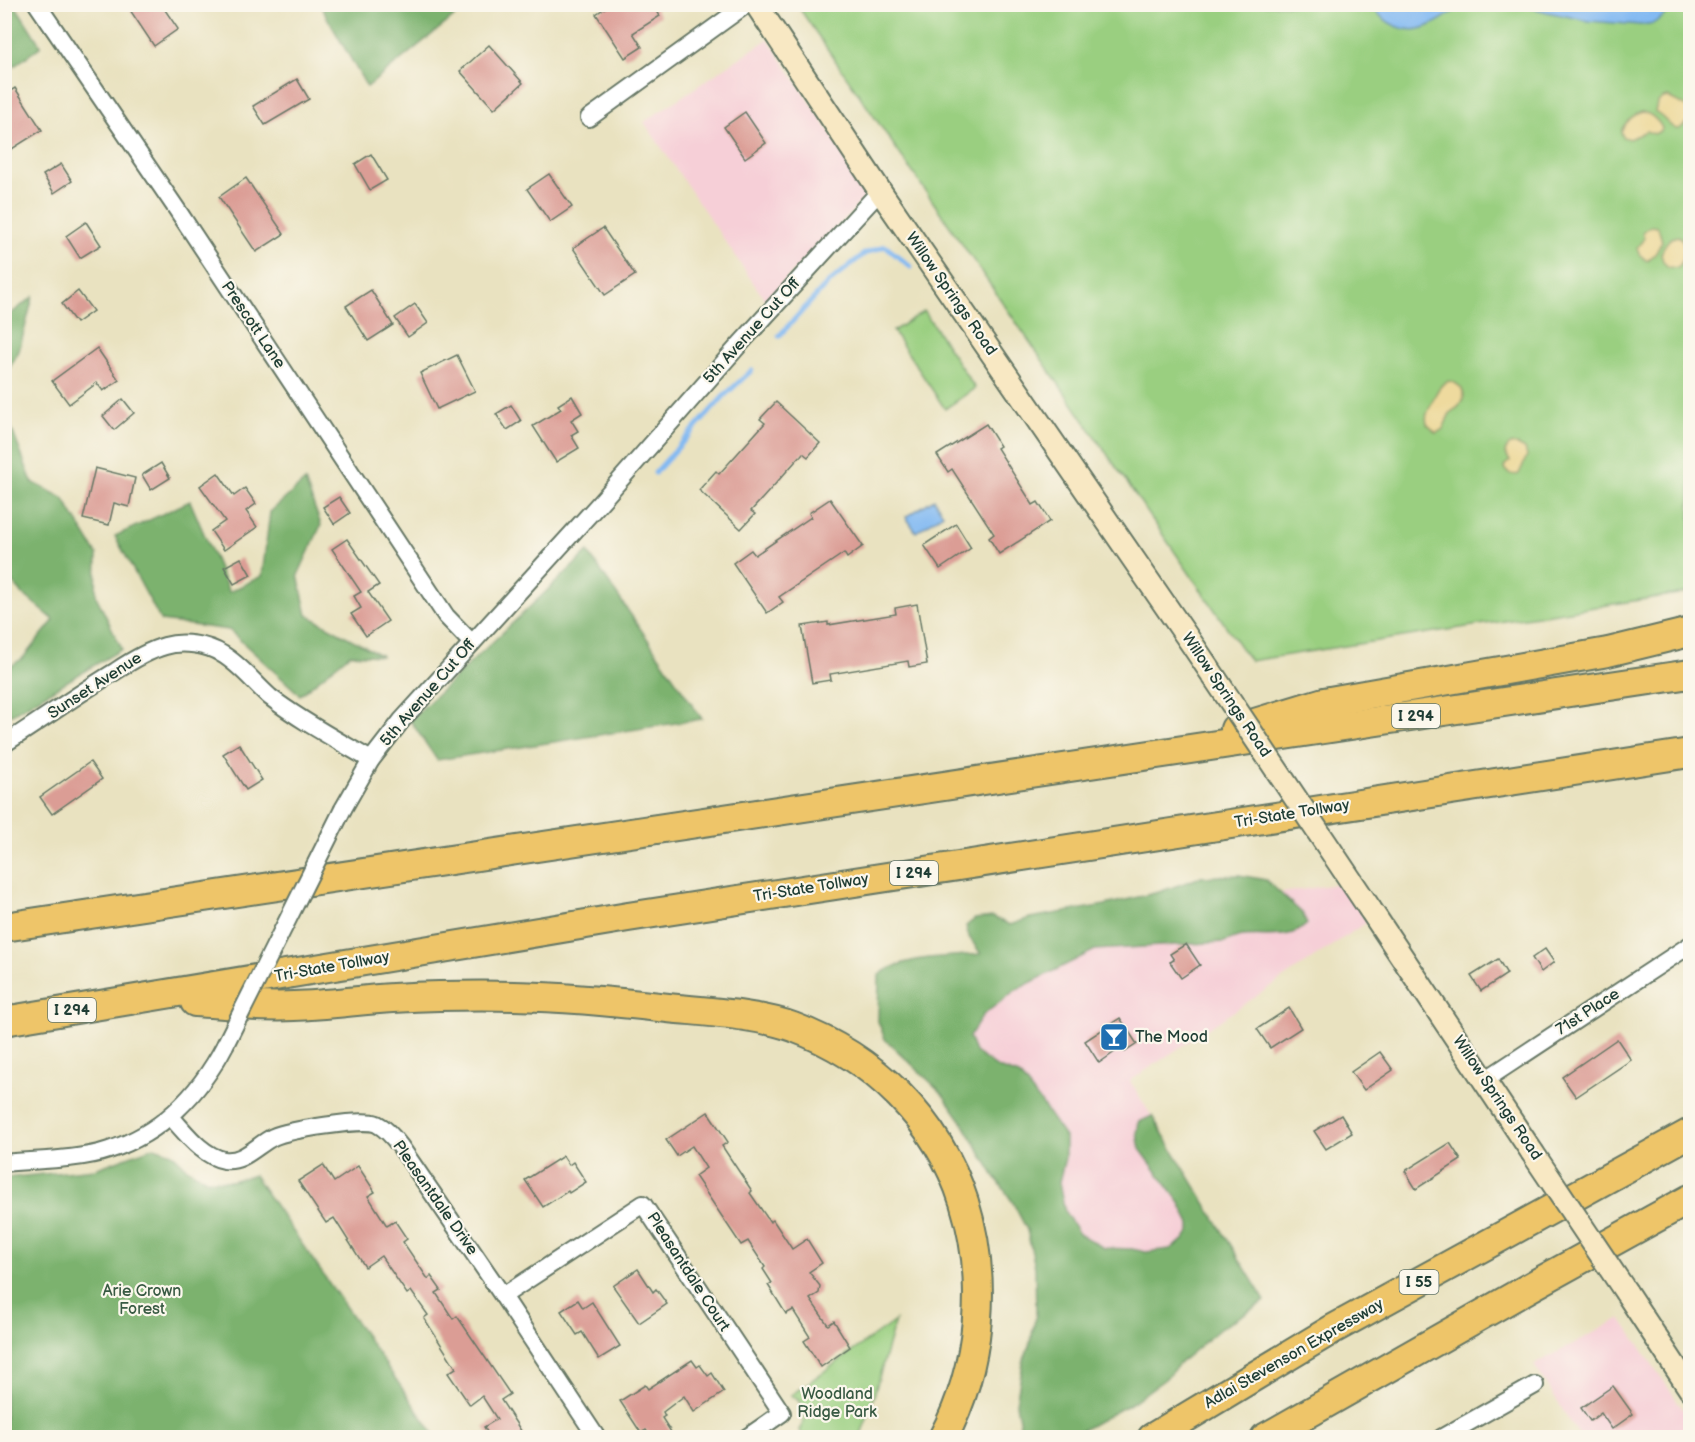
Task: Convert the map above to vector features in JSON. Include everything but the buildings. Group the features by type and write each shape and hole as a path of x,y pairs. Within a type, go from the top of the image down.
{"highway":[{"path":"1141,758 1324,702 1608,652 1690,632"},
{"name":"I 294","path":"4,927 1690,674"},
{"name":"Tri-State Tollway","path":"4,1021 628,916 1690,753"},
{"path":"138,999 292,1006 394,998 492,996 612,1001 743,1016 791,1026 831,1044 874,1072 901,1095 931,1132 956,1177 971,1225 976,1262 978,1316 971,1366 952,1420 943,1437"},
{"name":"Adlai Stevenson Expressway","path":"1152,1437 1333,1329 1690,1133"},
{"path":"1265,1437 1690,1199"}],"main road":[{"name":"Willow Springs Road","path":"756,4 880,191 1194,647 1690,1389"}],"street":[{"name":"Prescott Lane","path":"38,4 187,224 446,616 472,643"},
{"path":"589,118 747,4"},
{"name":"5th Avenue Cut Off","path":"4,1163 73,1157 108,1150 141,1136 171,1117 191,1095 214,1067 343,809 371,760 402,720 880,191"},
{"name":"Sunset Avenue","path":"4,744 146,652 166,645 186,644 203,646 221,653 267,695 288,710 371,760"},
{"name":"71st Place","path":"1485,1080 1690,945"},
{"name":"Pleasantdale Drive","path":"171,1117 207,1153 225,1160 242,1157 273,1137 293,1131 360,1122 376,1124 388,1131 503,1296 597,1437"},
{"name":"Pleasantdale Court","path":"503,1296 644,1204 782,1413 746,1437"},
{"path":"1440,1437 1535,1385"}],"shaded area":[{"path":"768,39 870,193 765,300 644,122"},
{"path":"1342,883 1367,922 1130,1081 1220,1227 1091,1304 922,1017 982,970 985,942"},
{"path":"1621,1318 1690,1420 1690,1437 1580,1437 1534,1365"}],"green space":[{"path":"5,4 15,5 41,46 5,73"},
{"path":"458,4 462,10 367,87 320,5"},
{"path":"797,5 1690,5 1690,592 1250,661"},
{"path":"33,297 19,351 5,376 5,318"},
{"path":"924,311 975,388 945,409 893,331"},
{"path":"4,409 32,482 63,498 97,554 96,596 122,649 12,714 5,715 5,670 23,658 54,620 23,594 5,575"},
{"path":"305,481 321,525 298,575 307,615 382,656 350,654 300,695 229,630 161,621 115,536 190,501 229,592 262,576 270,512"},
{"path":"588,552 702,719 437,760 410,720"},
{"path":"1239,875 1266,880 1303,914 1307,924 1300,930 1283,935 1236,937 1224,942 1095,950 1016,990 983,1015 969,1037 975,1052 998,1068 1019,1075 1065,1137 1065,1158 1059,1182 1065,1212 1079,1234 1104,1248 1146,1252 1170,1249 1184,1240 1190,1231 1190,1224 1180,1203 1140,1149 1137,1133 1139,1122 1152,1116 1265,1301 1221,1328 1183,1360 1165,1379 1133,1402 1070,1437 1022,1437 1016,1403 1023,1363 1031,1340 1036,1314 1035,1267 1027,1230 1012,1201 941,1092 885,1039 878,1021 879,975 889,968 914,960 981,954 969,937 966,926 975,919 993,917 1010,925 1030,918 1105,905 1159,892 1201,877"},
{"name":"Arie Crown Forest","path":"154,1147 172,1153 188,1169 208,1180 231,1181 254,1175 436,1437 5,1437 5,1178 95,1169"},
{"name":"Woodland Ridge Park","path":"895,1321 860,1437 803,1437 799,1430 804,1420 804,1411 800,1402 791,1395"}],"sand":[{"path":"1668,97 1684,105 1690,111 1689,120 1681,128 1673,128 1655,112 1657,103"},
{"path":"1642,112 1656,120 1662,128 1661,131 1654,134 1646,131 1630,139 1623,137 1621,132 1624,126 1632,117"},
{"path":"1651,226 1658,227 1662,241 1655,254 1647,261 1639,254 1637,248 1644,238 1642,232"},
{"path":"1678,236 1684,242 1684,256 1678,268 1668,267 1661,254 1669,240"},
{"path":"1449,381 1454,382 1463,390 1462,402 1452,411 1442,430 1436,433 1427,424 1427,414 1439,389"},
{"path":"1516,444 1525,449 1527,456 1519,474 1514,475 1508,473 1504,468 1510,461 1505,453 1506,449"}],"water":[{"path":"1668,4 1666,14 1661,18 1654,23 1641,25 1589,21 1521,5"},
{"path":"1370,5 1473,5 1456,10 1431,25 1413,30 1390,23"},
{"path":"934,499 943,514 916,532 906,517"}],"waterway":[{"path":"779,336 827,284 864,254 885,246 911,267"},
{"path":"655,473 724,396 752,370"}],"place":[{"name":"The Mood","path":"1114,1037"}]}
